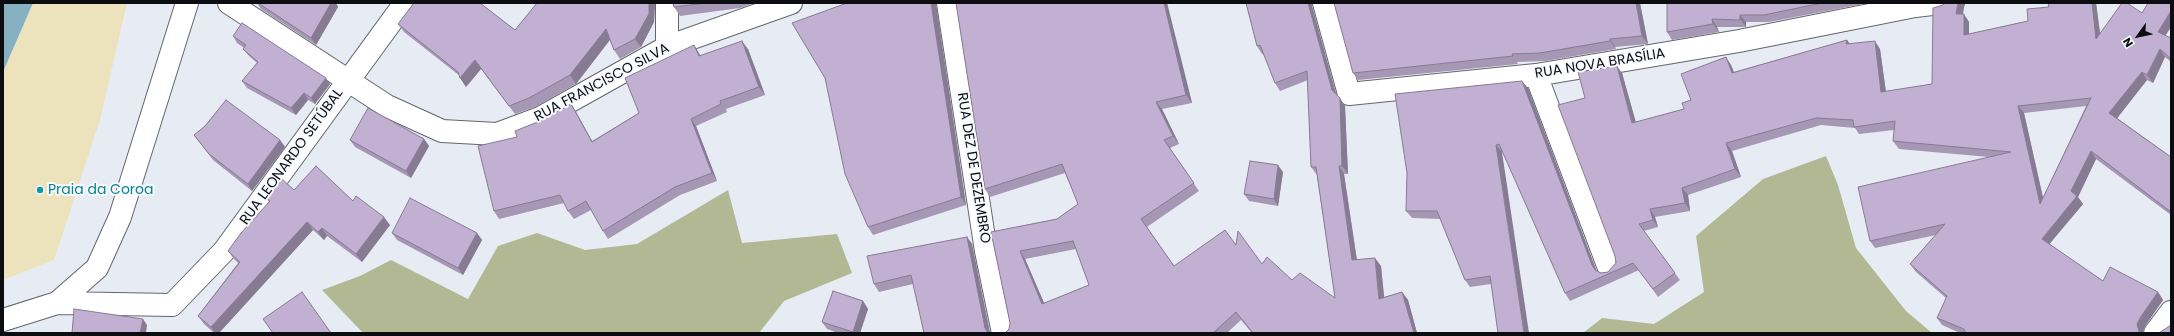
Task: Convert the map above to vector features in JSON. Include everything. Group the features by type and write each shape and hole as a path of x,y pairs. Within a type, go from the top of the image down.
{"street":[{"path":"3,320 57,303 98,268 120,217 187,3"},
{"name":"RUA FRANCISCO SILVA","path":"229,3 387,106 442,131 497,134 540,118 667,47 791,3"},
{"name":"RUA LEONARDO SETÚBAL","path":"57,303 172,305 224,251 348,80 406,3"},
{"path":"667,47 668,3"},
{"name":"RUA DEZ DE DEZEMBRO","path":"948,3 986,251 1003,333"},
{"name":"RUA NOVA BRASÍLIA","path":"1324,3 1349,94 1536,75 1739,41 1915,6 1941,3"},
{"path":"1536,75 1609,268"},
{"path":"2155,333 2171,312"}],"green space":[{"path":"1826,156 1838,185 1856,248 1906,311 1932,333 1583,333 1602,318 1654,324 1704,292 1696,236 1763,179"},
{"path":"728,190 742,243 837,234 852,273 784,301 759,333 363,333 322,290 360,276 391,260 468,299 498,246 537,233 585,250 637,244"}],"sand":[{"name":"Praia da Coroa","path":"33,3 127,3 100,120 54,260 3,280 3,72"}],"water":[{"path":"3,3 33,3 3,72"}],"building":[{"path":"258,3 331,3 311,38"},
{"path":"414,3 480,3 515,30 537,3 649,3 649,14 635,39 614,50 606,29 570,75 529,98 509,106 475,60 460,78 458,72 398,24"},
{"path":"673,3 706,3 674,7"},
{"path":"847,3 931,3 961,197 868,227 845,174 825,78 792,23"},
{"path":"956,3 1164,3 1186,95 1156,102 1173,136 1164,140 1194,183 1141,219 1174,266 1225,230 1236,245 1238,231 1262,264 1267,257 1292,280 1300,273 1335,298 1316,167 1311,167 1307,71 1275,83 1260,45 1257,46 1246,3 1308,3 1332,90 1340,98 1342,166 1339,166 1352,260 1375,258 1379,299 1402,292 1414,333 1253,333 1236,312 1213,333 1005,333 1009,329 1010,323 991,232 1057,219 1078,204 1062,164 985,189","holes":["1073,241 1089,285 1042,304 1020,251"]},
{"path":"1334,3 1636,3 1642,36 1610,39 1610,41 1540,53 1512,54 1513,56 1353,73"},
{"path":"1667,3 1822,3 1764,15 1740,15 1740,19 1738,20 1712,19 1713,24 1667,32"},
{"path":"1944,3 1958,3 1956,14 1964,14 1964,35 2028,21 2027,9 2049,7 2048,3 2092,3 2096,39 2122,3 2127,3 2142,13 2148,3 2171,3 2171,11 2158,32 2171,38 2171,59 2160,49 2147,75 2142,72 2109,113 2171,157 2171,212 2091,151 2071,191 2077,196 2042,239 2103,281 2110,267 2158,292 2137,324 2139,331 2138,333 1966,333 1964,329 1937,318 1947,296 1910,264 1945,224 1870,241 1858,187 2011,152 1893,141 1895,121 1854,127 1853,120 1816,118 1726,143 1735,169 1682,188 1685,203 1650,209 1653,220 1639,224 1675,273 1653,289 1633,263 1565,293 1499,144 1496,145 1524,333 1498,333 1490,276 1465,280 1437,211 1406,211 1407,173 1395,94 1522,81 1592,265 1595,270 1601,273 1608,272 1616,263 1615,256 1558,105 1585,98 1578,72 1617,66 1632,123 1684,109 1682,103 1691,100 1681,74 1726,57 1732,73 1847,40 1846,44 1875,41 1881,92 1932,84 1933,8 1943,5","holes":["2091,98 2040,204 2018,106"]},
{"path":"242,23 326,78 311,98 304,93 291,108 242,81 258,62 243,49 246,45 233,36"},
{"path":"742,41 759,87 720,101 721,104 691,119 712,173 675,187 603,231 586,201 568,211 560,195 494,211 478,146 517,137 515,131 540,121 571,104 592,142 639,113 625,78 694,45 699,56"},
{"path":"226,100 280,140 248,184 209,154 194,135 205,126"},
{"path":"368,108 424,139 406,171 350,140"},
{"path":"1250,161 1278,165 1274,199 1244,194"},
{"path":"316,166 353,201 356,196 384,217 356,254 322,228 318,232 307,222 211,327 198,316 240,262 228,251 241,233 270,201 266,198 281,178 294,190"},
{"path":"410,198 477,233 458,268 392,233"},
{"path":"967,237 985,328 988,333 924,333 911,275 874,284 867,256"},
{"path":"833,291 863,301 853,332 822,322"},
{"path":"302,292 331,333 273,333 263,319"},
{"path":"74,309 143,319 140,333 72,333"},
{"path":"2171,325 2171,333 2159,333"}],"place":[{"name":"Praia da Coroa","path":"40,190"}]}
